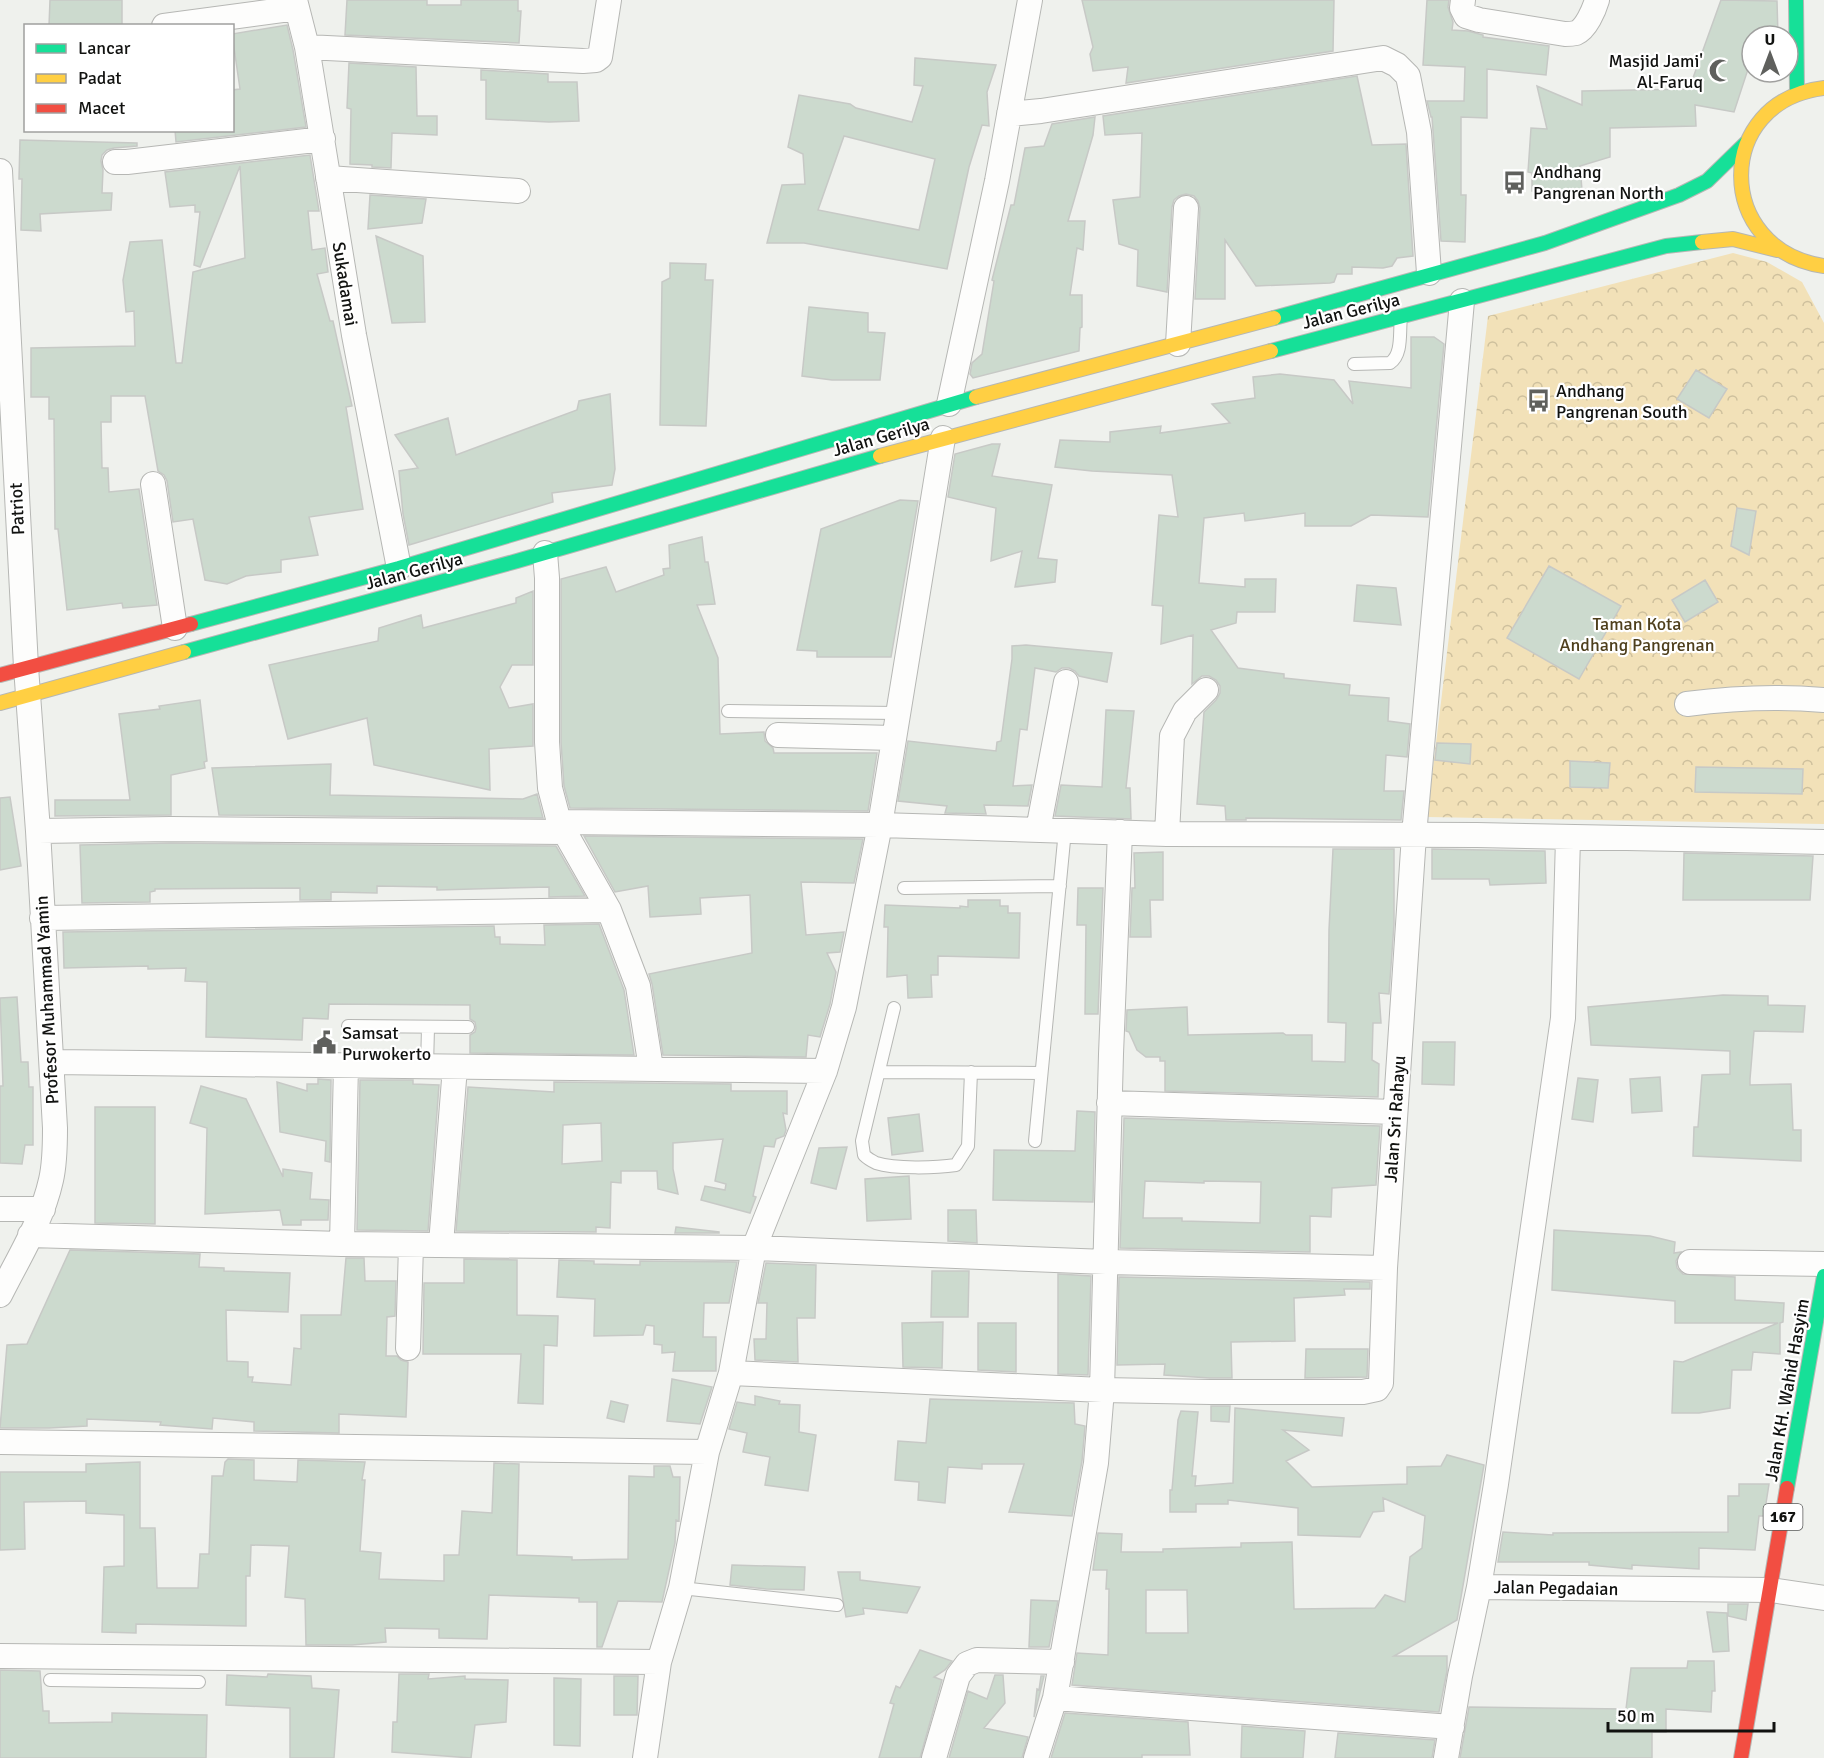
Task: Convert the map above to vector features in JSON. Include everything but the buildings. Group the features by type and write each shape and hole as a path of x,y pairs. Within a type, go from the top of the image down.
{"main road":[{"path":"1796,0 1797,93"},
{"path":"1824,88 1797,93 1776,105 1758,122 1746,143 1740,172 1743,202 1756,229 1777,250 1797,260 1824,266"},
{"name":"Jalan Gerilya","path":"0,675 399,568 949,404 1545,243 1679,195 1707,181 1746,143"},
{"name":"Jalan Gerilya","path":"0,703 518,561 944,438 1666,246 1733,239 1777,250"},
{"path":"1273,317 1281,347"},
{"path":"510,536 518,561"},
{"name":"Jalan KH. Wahid Hasyim","path":"1740,1758 1820,1326 1824,1276"}],"street":[{"path":"307,47 596,60 600,57 609,0"},
{"path":"949,404 997,181 1030,0"},
{"path":"1463,0 1462,8 1466,16 1565,34 1576,33 1584,25 1594,10 1597,0"},
{"path":"176,24 296,4"},
{"name":"Sukadamai","path":"296,4 307,47 354,335 399,568"},
{"path":"1009,114 1383,58 1397,65 1408,76 1419,132 1429,273"},
{"path":"115,162 323,139"},
{"name":"Patriot","path":"0,171 29,695"},
{"path":"328,178 518,191"},
{"path":"1178,344 1186,208"},
{"name":"Jalan Sri Rahayu","path":"1102,1390 1363,1392 1374,1391 1381,1383 1385,1268 1414,834 1462,301"},
{"path":"645,1758 659,1662 681,1588 707,1452 731,1373 754,1248 825,1071 844,1007 880,825 944,438"},
{"path":"153,484 175,628"},
{"path":"545,553 550,788 562,827 609,909 638,986 651,1068"},
{"path":"1038,830 1066,682"},
{"path":"1167,834 1172,736 1185,711 1206,690"},
{"name":"Profesor Muhammad Yamin","path":"0,1295 43,1209 52,1178 55,1153 52,1062 29,695"},
{"path":"1687,704 1778,697 1824,700"},
{"path":"778,735 893,738"},
{"path":"38,831 880,825 1167,834 1414,834 1824,842"},
{"path":"1035,1758 1055,1698 1096,1463 1102,1390 1109,1103 1120,832"},
{"path":"1479,1587 1497,1484 1563,1018 1568,838"},
{"path":"42,918 609,909"},
{"path":"52,1062 825,1071"},
{"path":"342,1244 346,1065"},
{"path":"441,1244 455,1066"},
{"path":"1109,1103 1395,1112"},
{"path":"0,1209 43,1209"},
{"path":"30,1235 342,1244 754,1248 1106,1262 1385,1268"},
{"path":"408,1348 411,1245"},
{"path":"1690,1262 1824,1264"},
{"path":"731,1373 1102,1390"},
{"path":"0,1442 707,1452"},
{"name":"Jalan Pegadaian","path":"1446,1758 1479,1587 1771,1590 1824,1598"},
{"path":"0,1656 69,1668 138,1669 659,1662"},
{"path":"934,1758 958,1676 967,1664 977,1659 1062,1662"},
{"path":"1055,1698 1452,1727"}],"lane":[{"path":"1354,364 1390,363 1395,360 1398,353 1401,317"},
{"path":"728,711 898,713"},
{"path":"1035,1141 1065,831"},
{"path":"904,888 1060,886"},
{"path":"894,1008 862,1141 864,1155 874,1162 938,1168 956,1165 968,1146 971,1072"},
{"path":"348,1026 468,1027"},
{"path":"427,1066 428,1028"},
{"path":"879,1072 1041,1073"},
{"path":"681,1588 837,1605"},
{"path":"50,1680 69,1668"},
{"path":"138,1669 199,1682"}],"green space":[{"name":"Taman Kota Andhang Pangrenan","path":"1733,253 1767,262 1802,282 1824,323 1824,824 1427,817 1488,316"}],"traffic: fast":[{"path":"1796,0 1797,93"},
{"path":"1274,318 1545,243 1679,195 1707,181 1746,143"},
{"path":"1271,351 1666,246 1702,242"},
{"path":"191,624 399,568 976,397"},
{"path":"184,652 517,561 880,456"},
{"path":"1787,1488 1824,1276"}],"traffic: slow":[{"path":"1824,88 1788,99 1762,119 1746,146 1741,176 1746,206 1762,233 1788,254 1824,266"},
{"path":"1702,242 1733,239 1777,250"},
{"path":"976,397 1274,318"},
{"path":"880,456 1271,351"},
{"path":"0,703 184,652"}],"traffic: jam":[{"path":"0,675 191,624"},
{"path":"1741,1758 1787,1488"}],"place":[{"name":"Masjid Jami' Al-Faruq","path":"1721,71"},
{"name":"Andhang Pangrenan North","path":"1515,182"},
{"name":"Andhang Pangrenan South","path":"1538,401"},
{"name":"Samsat Purwokerto","path":"324,1043"}]}
